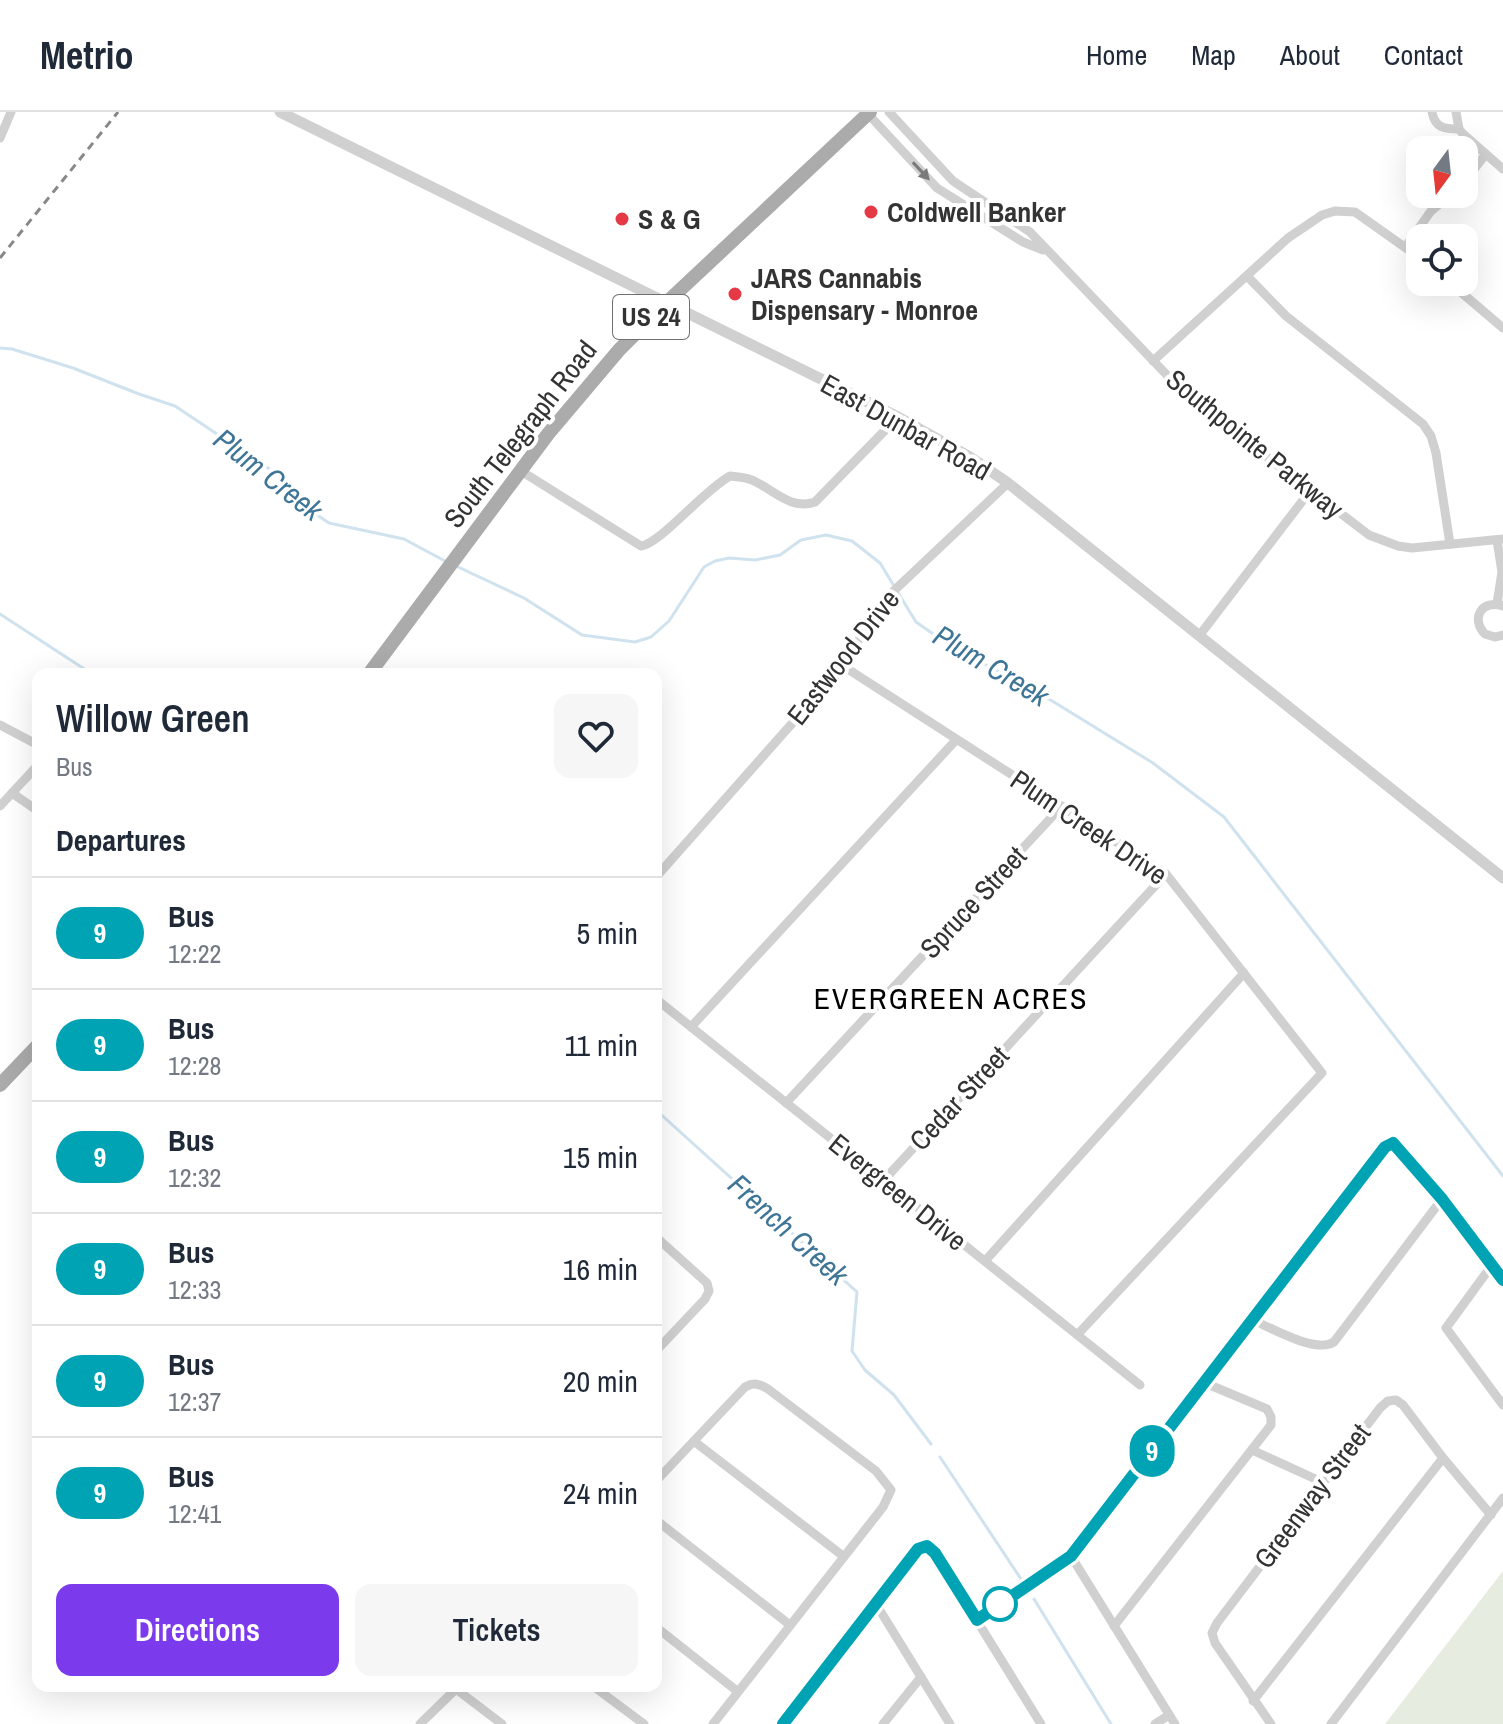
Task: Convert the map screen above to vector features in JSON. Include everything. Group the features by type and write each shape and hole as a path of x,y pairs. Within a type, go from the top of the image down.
{"main road":[{"name":"South Telegraph Road","path":"373,668 576,399 665,304 869,113"},
{"path":"0,1085 32,1051"}],"street":[{"path":"0,138 11,112"},
{"name":"East Dunbar Road","path":"280,112 898,417 970,457 1008,483 1503,878"},
{"name":"Southpointe Parkway","path":"889,112 953,181 1030,232 1187,396 1369,535 1412,548 1500,540"},
{"path":"1432,112 1436,124 1459,129"},
{"path":"1456,112 1459,129 1503,169"},
{"name":"Southpointe Parkway","path":"869,113 937,188 1023,242 1048,252"},
{"path":"1478,164 1485,155"},
{"path":"1422,224 1435,208"},
{"path":"1153,361 1308,222 1335,211 1355,212 1406,246"},
{"path":"1247,276 1286,316 1423,424 1431,436 1438,462 1450,544"},
{"path":"1465,296 1503,328"},
{"path":"521,471 641,546 654,542 704,494 730,476 756,481 793,504 804,506 815,502 898,417"},
{"name":"Eastwood Drive","path":"662,870 843,666 890,593 1008,483"},
{"path":"1199,636 1310,491"},
{"path":"1500,540 1500,605 1481,609 1478,626 1490,637 1503,635"},
{"name":"Plum Creek Drive","path":"843,666 1166,874 1322,1073 1078,1334"},
{"path":"0,725 32,742"},
{"path":"691,1027 956,740"},
{"path":"0,806 32,771"},
{"path":"12,793 32,807"},
{"name":"Spruce Street","path":"786,1103 1062,806"},
{"name":"Cedar Street","path":"883,1181 1166,874"},
{"path":"985,1261 1244,973"},
{"name":"Evergreen Drive","path":"662,1004 1140,1385"},
{"path":"977,1620 1071,1556 1385,1147 1393,1143 1442,1199 1503,1280"},
{"path":"1251,1319 1315,1346 1327,1346 1334,1342 1442,1199"},
{"path":"662,1243 709,1291 662,1345"},
{"path":"1492,1265 1446,1328 1503,1405"},
{"path":"662,1475 751,1383 761,1384 876,1471 891,1490 883,1507 713,1724"},
{"path":"1114,1626 1271,1425 1267,1409 1205,1383"},
{"name":"Greenway Street","path":"1271,1724 1215,1643 1212,1633 1322,1482 1388,1401 1396,1400 1403,1405 1491,1515"},
{"path":"695,1442 843,1556"},
{"path":"1252,1450 1322,1482"},
{"path":"1253,1701 1443,1458"},
{"path":"1331,1724 1503,1498"},
{"path":"662,1525 790,1625"},
{"path":"783,1724 918,1549 927,1546 935,1553 1041,1724"},
{"path":"1071,1556 1175,1724"},
{"path":"876,1604 950,1724"},
{"path":"662,1632 737,1691"},
{"path":"883,1724 921,1677"},
{"path":"420,1724 453,1692"},
{"path":"462,1692 502,1724"},
{"path":"601,1692 644,1724"},
{"path":"1155,1724 1169,1715"}],"shaded area":[{"path":"1503,1571 1503,1724 1385,1724"}],"waterway":[{"name":"Plum Creek","path":"0,348 73,368 175,406 277,474 299,503 329,523 404,539 445,561"},
{"name":"Plum Creek","path":"456,566 524,598 582,635 635,642 651,637 669,621 704,567 715,561 729,558 755,560 780,555 801,540 826,535 852,541 880,563 916,622 952,647 1036,691 1153,763 1224,817 1503,1176"},
{"name":"French Creek","path":"0,614 83,668"},
{"name":"French Creek","path":"662,1115 857,1292 852,1351 865,1370 894,1395 931,1444"},
{"name":"French Creek","path":"940,1457 1021,1579"},
{"name":"French Creek","path":"1034,1599 1111,1724"}],"railway":[{"path":"0,258 118,112"}],"bus line":[{"name":"9","path":"783,1724 918,1549 927,1546 935,1553 977,1620 1071,1556 1385,1147 1393,1143 1442,1199 1503,1280"}],"place":[{"name":"Coldwell Banker","path":"871,212"},
{"name":"S & G","path":"622,219"},
{"name":"JARS Cannabis Dispensary - Monroe","path":"735,294"}],"district":[{"name":"EVERGREEN ACRES","path":"951,999"}]}
